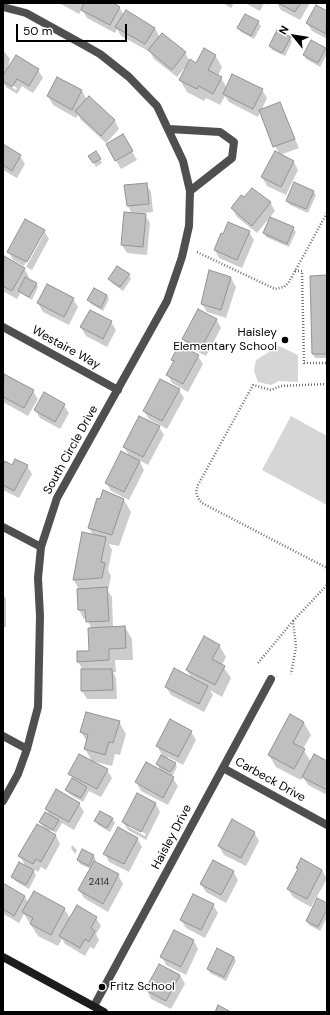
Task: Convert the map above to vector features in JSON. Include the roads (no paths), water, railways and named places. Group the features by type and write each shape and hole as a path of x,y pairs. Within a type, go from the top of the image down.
{"main road":[{"path":"3,957 104,1012"}],"street":[{"name":"South Circle Drive","path":"3,7 26,13 100,54 129,77 157,106 183,161 190,191 189,226 182,257 167,301 57,498 41,547 38,578 40,616 38,707 27,749 18,774 3,801"},
{"path":"169,129 220,132 234,142 232,158 190,191"},
{"name":"Westaire Way","path":"3,327 118,390"},
{"path":"3,527 41,547"},
{"name":"Haisley Drive","path":"94,1006 271,679"},
{"path":"3,736 27,749"},
{"name":"Carbeck Drive","path":"223,768 327,825"}],"place":[{"name":"Haisley Elementary School","path":"285,340"},
{"name":"Fritz School","path":"102,987"}]}
